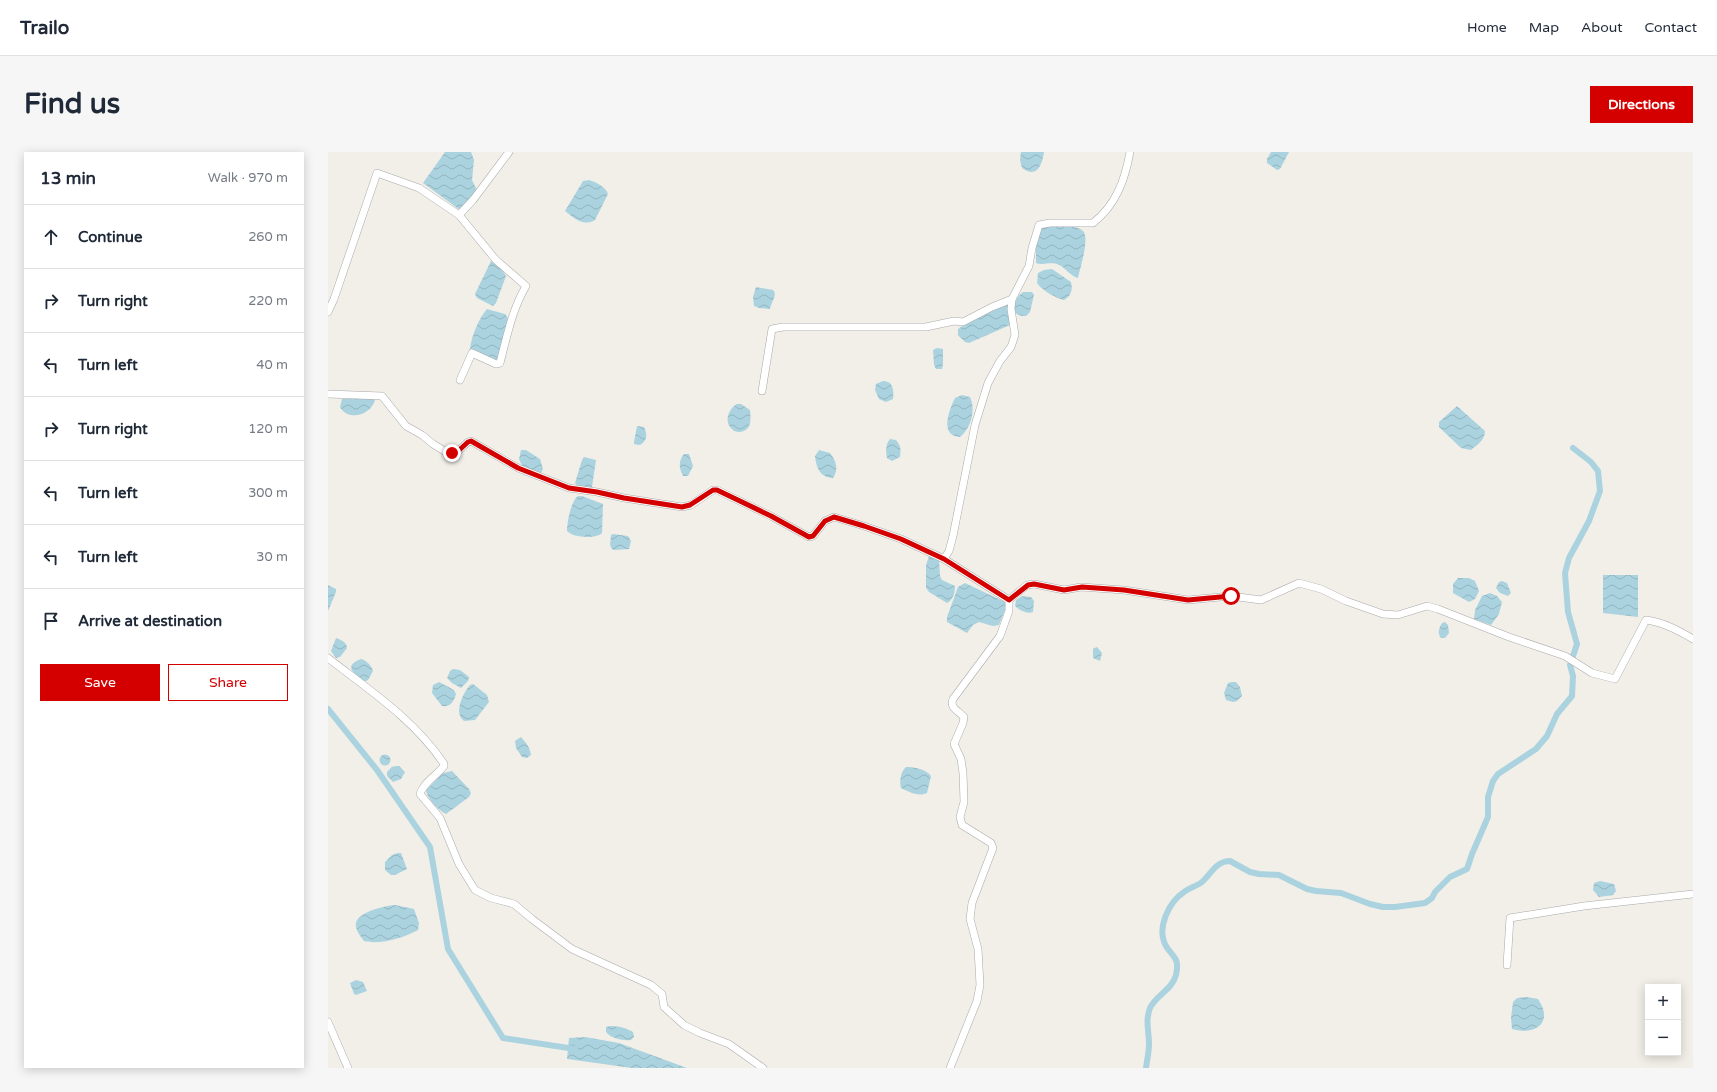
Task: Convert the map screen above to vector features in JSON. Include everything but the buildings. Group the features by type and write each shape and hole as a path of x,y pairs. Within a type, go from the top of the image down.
{"street":[{"path":"459,215 473,200 509,152"},
{"path":"944,559 949,551 953,536 975,425 988,383 1000,361 1011,347 1015,335 1011,309 1012,299 1029,266 1032,248 1039,225 1050,223 1093,223 1098,219 1113,202 1124,180 1130,152"},
{"path":"328,312 334,299 377,173 419,188 459,215 496,260 526,286 512,317 500,363 496,364 472,353 460,380"},
{"path":"762,391 772,329 783,327 926,327 954,320 963,322 992,307 1012,299"},
{"path":"328,394 382,396 406,426 446,452 456,453 471,441 518,468 569,488 682,507 690,505 713,490 717,490 771,516 809,537 813,536 825,521 834,517 864,526 901,539 944,559 1009,600"},
{"path":"1009,600 1028,585 1034,584 1064,590 1087,587 1124,590 1188,600 1231,596 1261,600 1299,583 1321,589 1346,601 1383,614 1398,615 1427,606 1438,609 1509,637 1565,656 1592,673 1616,679 1646,620 1657,622 1683,632 1693,639"},
{"path":"950,1068 977,1001 980,985 978,949 970,918 972,903 993,848 989,841 962,825 960,817 964,802 963,773 961,759 954,744 964,717 952,706 951,703 952,699 1000,636 1009,611 1009,600"},
{"path":"328,658 370,691 420,734 444,764 440,772 422,788 420,794 440,818 461,869 476,890 491,898 514,904 572,949 651,985 662,994 664,1007 684,1025 729,1044 763,1068"},
{"path":"1507,965 1510,918 1592,905 1693,894"},
{"path":"328,1022 348,1068"}],"water":[{"path":"445,152 471,152 474,160 472,180 477,190 460,210 423,183"},
{"path":"1021,152 1044,152 1042,162 1038,169 1031,172 1022,168 1020,160"},
{"path":"1271,152 1289,152 1280,169 1277,170 1267,163 1267,159"},
{"path":"589,180 598,183 607,191 608,194 595,220 587,223 579,221 565,211 583,181"},
{"path":"1066,226 1079,229 1083,231 1085,235 1085,246 1078,278 1056,264 1036,263 1036,244 1040,227"},
{"path":"491,261 500,267 506,276 496,303 493,306 477,298 475,294"},
{"path":"1052,269 1071,282 1071,292 1064,300 1049,293 1037,283 1038,273 1044,270"},
{"path":"756,287 773,290 775,296 770,309 754,306 753,297"},
{"path":"1023,292 1032,292 1034,295 1030,312 1026,316 1020,316 1015,311 1014,307 1017,299"},
{"path":"1008,303 1010,325 969,343 965,342 958,335 958,329 964,325 983,314"},
{"path":"487,309 505,314 508,318 498,361 470,349 476,328"},
{"path":"937,348 943,349 942,369 936,369 934,365 933,350"},
{"path":"883,381 891,384 893,389 893,399 886,402 879,399 875,390 876,384"},
{"path":"962,395 970,397 973,407 970,424 960,437 954,436 950,432 947,422 950,409 955,398"},
{"path":"371,398 375,400 373,405 369,410 359,415 348,414 340,407 342,399"},
{"path":"737,404 741,404 750,410 750,424 746,430 739,432 732,429 728,422 728,415 732,408"},
{"path":"1457,406 1485,431 1482,440 1471,450 1461,448 1439,427 1439,422"},
{"path":"637,426 644,427 646,434 646,439 640,445 634,444"},
{"path":"890,439 896,440 900,446 900,457 892,461 887,458 886,453 888,441"},
{"path":"521,450 526,450 540,459 543,469 541,473 536,473 522,466 519,459"},
{"path":"819,450 830,453 834,459 836,471 833,478 829,478 822,474 816,464 815,456"},
{"path":"684,454 689,454 693,466 688,476 683,476 680,467 680,462"},
{"path":"584,457 596,460 592,487 578,487 575,483"},
{"path":"578,496 582,496 603,504 602,533 599,535 584,537 574,535 567,531 571,507"},
{"path":"611,535 628,536 631,541 629,549 612,549 610,545"},
{"path":"929,556 933,556 939,560 940,576 942,580 955,586 953,596 947,603 929,592 926,588 926,565"},
{"path":"1603,575 1638,575 1638,617 1603,613"},
{"path":"1458,578 1469,578 1475,581 1479,591 1475,599 1469,602 1453,593 1453,584"},
{"path":"1502,581 1507,583 1511,593 1508,596 1500,593 1496,588 1499,582"},
{"path":"965,583 1005,602 1005,610 999,625 993,626 979,622 973,625 967,633 947,622 947,617 958,587"},
{"path":"328,585 336,589 336,592 328,611"},
{"path":"1490,593 1497,596 1502,602 1499,614 1491,625 1474,619 1475,610 1482,596"},
{"path":"1022,596 1031,597 1034,601 1033,612 1024,612 1015,606 1016,600"},
{"path":"1445,622 1448,625 1449,633 1445,638 1441,638 1439,629 1442,623"},
{"path":"336,638 342,640 347,648 340,657 336,658 331,651"},
{"path":"1097,647 1102,653 1100,661 1093,658 1093,649"},
{"path":"361,659 371,667 373,671 368,680 364,682 354,673 351,667 352,664"},
{"path":"453,669 460,670 469,677 468,681 461,688 447,678 450,671"},
{"path":"439,682 454,690 456,694 453,702 447,706 442,706 432,693 433,685"},
{"path":"1236,682 1240,687 1242,696 1237,701 1233,702 1226,700 1224,693 1228,683"},
{"path":"473,684 487,695 489,702 475,720 464,721 459,713 460,703 467,689"},
{"path":"521,737 528,745 531,755 527,758 522,757 516,748 515,741"},
{"path":"385,754 389,756 391,760 389,764 385,766 381,764 379,760 381,756"},
{"path":"399,766 405,772 401,779 393,782 387,776 387,772 392,767"},
{"path":"906,767 923,770 931,776 927,793 917,794 901,788 901,776"},
{"path":"452,771 471,793 469,797 446,814 433,804 428,797 426,790 443,773"},
{"path":"401,853 407,869 395,875 391,875 385,870 385,862 392,855"},
{"path":"1600,881 1614,884 1616,891 1613,895 1599,897 1593,890 1594,883"},
{"path":"395,905 414,909 419,923 418,930 406,936 391,940 377,942 364,941 358,933 356,927 356,922 359,917 371,911"},
{"path":"356,980 363,982 367,991 356,995 354,994 350,983"},
{"path":"1527,997 1538,999 1544,1014 1543,1020 1535,1029 1521,1031 1512,1029 1511,1018 1513,1002 1517,998"},
{"path":"610,1026 628,1029 633,1032 634,1037 631,1040 628,1040 614,1037 606,1032 606,1027"},
{"path":"585,1037 619,1043 687,1068 632,1068 567,1059 569,1038"}],"waterway":[{"path":"1146,1068 1149,1047 1148,1017 1150,1008 1156,999 1171,985 1177,969 1175,958 1166,946 1163,939 1163,924 1173,902 1186,891 1202,882 1214,868 1221,863 1230,861 1250,872 1279,875 1307,889 1341,893 1370,904 1383,907 1425,903 1432,898 1435,892 1450,877 1467,869 1488,817 1488,797 1493,781 1498,774 1536,749 1547,736 1557,714 1572,696 1573,676 1570,665 1577,644 1568,612 1565,573 1569,558 1589,521 1600,491 1598,471 1591,462 1573,448"},
{"path":"328,709 377,770 430,847 448,949 503,1038 575,1049"}],"route":[{"path":"452,453 456,453 461,450 468,442 471,441 518,468 569,488 652,503 682,507 690,505 713,490 717,490 771,516 809,537 813,536 825,521 834,517 901,539 944,559 1009,600 1017,592 1028,585 1034,584 1064,590 1082,587 1099,587 1188,600 1204,600 1231,596"}]}
